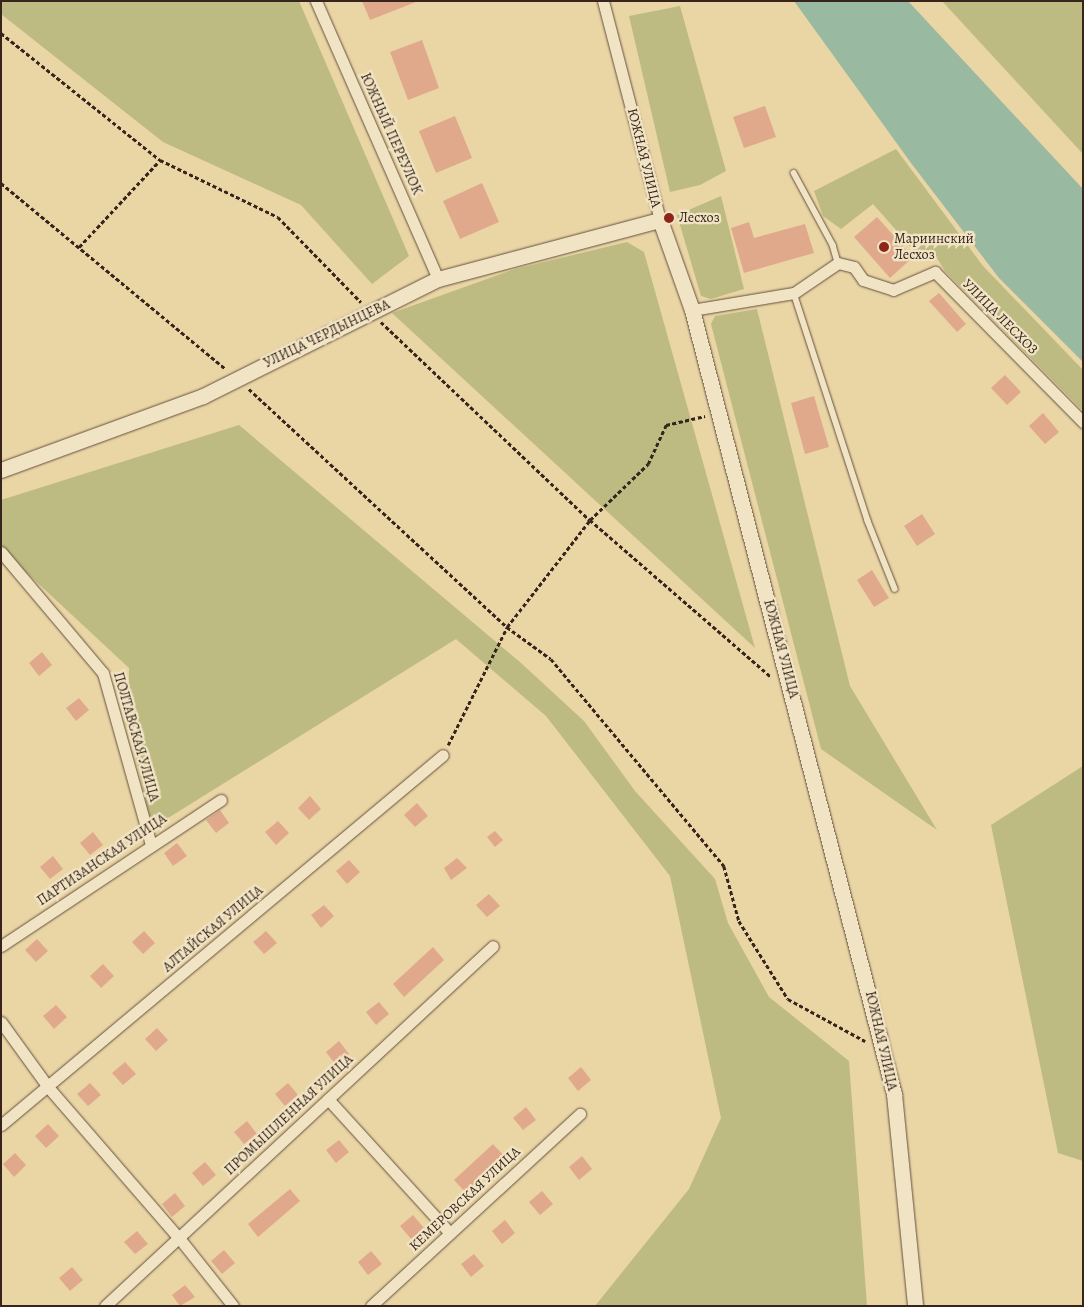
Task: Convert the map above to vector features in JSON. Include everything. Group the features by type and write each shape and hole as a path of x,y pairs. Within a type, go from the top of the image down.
{"street":[{"name":"ЮЖНЫЙ ПЕРЕУЛОК","path":"316,1 438,280"},
{"name":"ЮЖНАЯ УЛИЦА","path":"604,1 660,220 692,310 884,1051 898,1123 916,1306"},
{"name":"УЛИЦА ЧЕРДЫНЦЕВА","path":"1,470 203,396 438,280 660,220"},
{"path":"692,310 794,293 838,263"},
{"name":"УЛИЦА ЛЕСХОЗ","path":"838,263 854,267 864,280 893,290 935,272 1083,422"},
{"name":"ПОЛТАВСКАЯ УЛИЦА","path":"1,552 103,673 151,845"},
{"name":"АЛТАЙСКАЯ УЛИЦА","path":"1,1125 444,754"},
{"name":"ПАРТИЗАНСКАЯ УЛИЦА","path":"1,946 220,800"},
{"name":"ПРОМЫШЛЕННАЯ УЛИЦА","path":"106,1306 493,946"},
{"path":"1,1022 48,1087 179,1238 233,1306"},
{"path":"328,1099 450,1234"},
{"name":"КЕМЕРОВСКАЯ УЛИЦА","path":"371,1306 580,1114"}],"lane":[{"path":"794,173 833,245 838,263"},
{"path":"794,293 864,512 895,589"}],"path":[{"path":"1,33 160,160 278,217 372,312 590,520 793,696"},
{"path":"79,247 160,160"},
{"path":"1,183 238,378 507,627 551,659 724,866 738,921 788,999 884,1051"},
{"path":"444,754 507,627 590,520 648,464 666,425 719,414"}],"shaded area":[{"path":"1,1 299,1 409,256 372,284 301,205 163,142 1,14"},
{"path":"794,1 908,1 1083,189 1083,362 999,278 911,163"},
{"path":"942,1 1083,1 1083,154"},
{"path":"680,6 726,171 700,185 670,192 629,16"},
{"path":"896,149 983,266 1083,370 1083,411 945,271 932,250 918,255 873,204 841,229 823,216 814,191"},
{"path":"721,196 744,289 711,299 701,296 677,215"},
{"path":"627,242 644,252 755,648 392,313 515,269"},
{"path":"757,309 850,686 937,830 821,749 711,324 715,316"},
{"path":"239,425 521,663 584,721 635,791 715,879 728,923 769,997 849,1061 867,1306 595,1306 689,1189 721,1118 670,876 546,716 456,639 152,828 128,723 129,668 1,549 1,500"},
{"path":"1083,766 1083,1161 1058,1153 991,825"}],"building":[{"path":"362,1 416,1 416,2 370,20"},
{"path":"422,40 439,88 408,100 390,52"},
{"path":"765,106 776,137 744,148 733,117"},
{"path":"455,116 472,158 436,173 419,131"},
{"path":"482,183 499,222 460,239 443,201"},
{"name":"Мариинский Лесхоз","path":"877,217 913,257 890,278 854,237"},
{"path":"749,222 754,238 805,224 814,253 744,273 731,228"},
{"path":"939,293 966,324 957,332 929,301"},
{"path":"1005,375 1021,392 1007,405 991,388"},
{"path":"814,396 829,447 805,454 791,403"},
{"path":"1043,413 1059,432 1045,444 1029,426"},
{"path":"922,514 935,534 917,546 904,526"},
{"path":"872,570 889,598 874,607 857,580"},
{"path":"42,652 52,665 39,676 29,663"},
{"path":"79,698 89,710 76,721 66,708"},
{"path":"310,796 321,809 309,820 298,808"},
{"path":"417,803 428,816 415,827 404,815"},
{"path":"220,810 229,823 216,833 206,820"},
{"path":"278,821 289,833 276,845 265,832"},
{"path":"495,831 503,840 495,847 487,837"},
{"path":"93,832 103,845 90,855 80,843"},
{"path":"177,843 187,856 173,866 164,853"},
{"path":"53,856 63,869 50,879 40,867"},
{"path":"457,858 467,868 451,880 444,868"},
{"path":"349,860 360,872 347,884 336,871"},
{"path":"489,894 500,906 487,917 476,905"},
{"path":"324,905 334,916 321,928 311,915"},
{"path":"144,931 155,943 143,954 132,942"},
{"path":"266,931 277,943 264,954 253,942"},
{"path":"37,939 48,951 36,962 25,950"},
{"path":"433,947 444,960 404,997 393,984"},
{"path":"103,964 114,976 101,988 90,976"},
{"path":"379,1002 389,1014 376,1025 366,1012"},
{"path":"56,1005 67,1017 54,1029 43,1016"},
{"path":"157,1028 168,1040 156,1051 145,1039"},
{"path":"339,1041 349,1054 336,1065 326,1052"},
{"path":"125,1062 136,1074 123,1085 112,1073"},
{"path":"581,1067 591,1080 578,1091 568,1078"},
{"path":"90,1083 101,1095 88,1106 77,1094"},
{"path":"288,1083 298,1095 285,1106 275,1094"},
{"path":"526,1107 536,1120 523,1130 513,1118"},
{"path":"247,1121 257,1134 244,1144 234,1132"},
{"path":"48,1124 59,1136 46,1148 35,1136"},
{"path":"339,1140 349,1152 336,1163 326,1150"},
{"path":"493,1144 504,1156 465,1192 454,1180"},
{"path":"15,1153 26,1165 14,1177 3,1164"},
{"path":"582,1156 592,1169 579,1180 569,1167"},
{"path":"205,1162 216,1175 203,1186 192,1173"},
{"path":"290,1189 300,1201 258,1237 248,1224"},
{"path":"542,1191 553,1204 540,1215 529,1202"},
{"path":"175,1193 185,1206 172,1217 162,1204"},
{"path":"413,1215 424,1228 411,1239 400,1226"},
{"path":"505,1220 515,1233 502,1244 492,1231"},
{"path":"137,1231 148,1244 135,1254 124,1242"},
{"path":"224,1250 235,1263 222,1274 211,1261"},
{"path":"371,1251 382,1264 368,1275 358,1262"},
{"path":"474,1254 484,1266 471,1277 461,1264"},
{"path":"72,1267 83,1280 70,1291 59,1278"},
{"path":"185,1285 195,1297 180,1306 172,1295"}],"place":[{"name":"Лесхоз","path":"669,218"},
{"name":"Мариинский Лесхоз","path":"884,247"}]}
